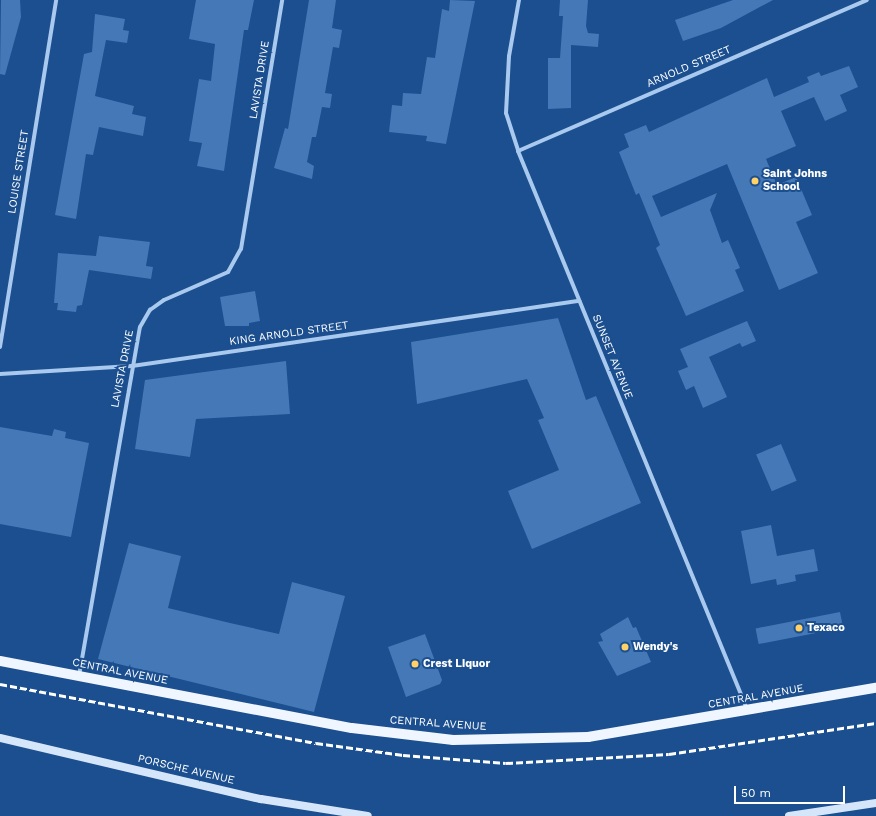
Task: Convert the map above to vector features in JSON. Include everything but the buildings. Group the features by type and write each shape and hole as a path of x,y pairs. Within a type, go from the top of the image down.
{"main road":[{"name":"CENTRAL AVENUE","path":"0,661 352,728 453,740 588,736 748,711 876,688"}],"street":[{"name":"LOUISE STREET","path":"0,347 56,0"},
{"name":"LAVISTA DRIVE","path":"79,676 140,327 150,310 164,300 228,272 241,249 282,0"},
{"name":"SUNSET AVENUE","path":"519,0 509,56 506,113 518,151 748,711"},
{"name":"ARNOLD STREET","path":"518,151 867,0"},
{"name":"KING ARNOLD STREET","path":"0,374 132,366 580,301"},
{"name":"PORSCHE AVENUE","path":"0,738 261,799 368,816"},
{"path":"789,816 876,803"}],"railway":[{"path":"0,684 316,743 403,755 506,763 669,754 876,723"}],"place":[{"name":"Saint Johns School","path":"755,181"},
{"name":"Texaco","path":"799,628"},
{"name":"Wendy's","path":"625,647"},
{"name":"Crest Liquor","path":"415,664"}]}
